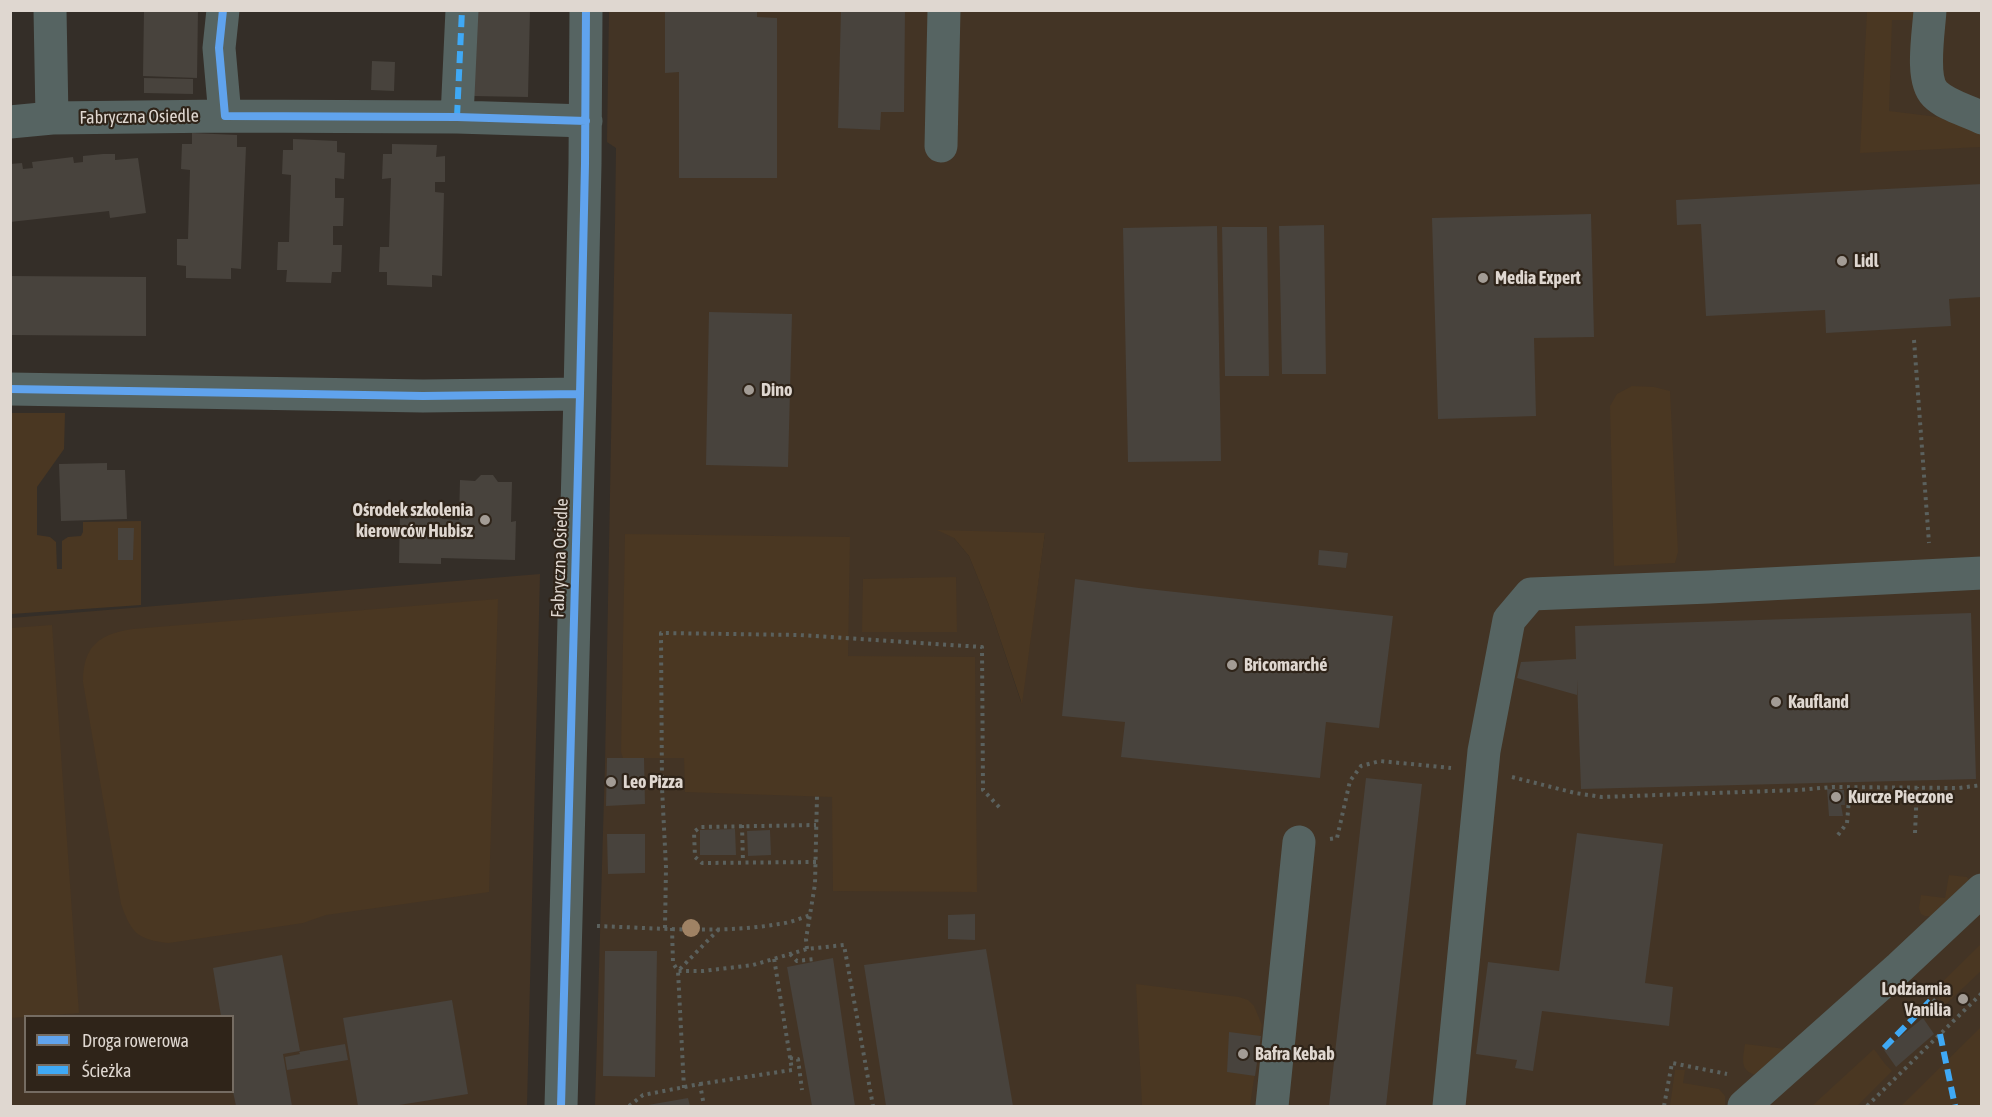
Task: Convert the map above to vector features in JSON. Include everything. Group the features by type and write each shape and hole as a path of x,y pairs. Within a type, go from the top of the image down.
{"street":[{"path":"50,10 52,118"},
{"path":"223,10 219,48 225,116"},
{"path":"457,117 462,10"},
{"name":"Fabryczna Osiedle","path":"561,1107 580,394 586,10"},
{"path":"942,146 944,10"},
{"path":"1930,10 1928,83 1935,94 1948,103 1979,114"},
{"name":"Fabryczna Osiedle","path":"10,122 52,118 225,116 457,117 586,121"},
{"path":"10,389 423,396 580,394"},
{"path":"1449,1107 1482,770 1509,620 1531,594 1982,573"},
{"path":"1272,1107 1299,842"},
{"path":"1744,1107 1982,890"}],"path":[{"path":"1914,340 1931,575"},
{"path":"665,928 666,867 662,788 661,633 799,635 982,647 982,790 1001,810"},
{"path":"1299,842 1337,838 1350,781 1362,766 1380,760 1482,770 1575,793 1602,797 1850,787 1959,788 1982,785"},
{"path":"1838,835 1847,823 1850,787"},
{"path":"1915,833 1917,787"},
{"path":"807,949 806,939 811,915 816,862 817,796"},
{"path":"742,825 742,862"},
{"path":"816,825 699,826 694,832 695,857 702,862 816,862"},
{"path":"596,926 720,928 781,924 811,915"},
{"path":"672,928 673,963 678,971 684,1088"},
{"path":"678,971 720,928"},
{"path":"678,971 703,971 753,964 807,949 844,945 873,1107"},
{"path":"789,954 797,961 815,959"},
{"path":"629,1107 643,1095 792,1070 774,958"},
{"path":"1900,967 1954,1020"},
{"path":"1867,1107 1982,993"},
{"path":"790,1058 798,1059 802,1090"},
{"path":"1664,1107 1672,1063 1727,1074"},
{"path":"700,1084 704,1107"}],"shaded area":[{"path":"609,11 1981,11 1981,1106 595,1106 605,763 616,148 607,142","holes":["1045,533 1021,702 988,603 969,556 954,538"]},
{"path":"1867,11 1919,11 1918,20 1892,20 1889,111 1938,117 1981,133 1981,147 1860,153"},
{"path":"1632,386 1654,387 1670,391 1678,552 1675,563 1614,566 1610,406 1617,394"},
{"path":"11,413 65,413 64,449 37,487 37,535 50,537 56,542 57,569 62,569 62,541 68,537 81,536 83,522 141,521 141,605 11,614"},
{"path":"937,530 1045,533 1022,704 988,603 969,556 954,538"},
{"path":"625,534 850,537 848,656 975,657 977,892 833,891 832,797 685,792 684,758 623,758 621,752"},
{"path":"540,574 527,1106 11,1106 11,618"},
{"path":"956,577 957,632 862,632 863,579"},
{"path":"498,599 489,892 326,915 303,923 169,943 149,940 132,928 121,904 83,682 86,659 95,644 111,634 133,629"},
{"path":"52,625 79,1013 24,1015 24,1017 11,1018 11,628"},
{"path":"1949,875 1967,877 1969,880 1931,916 1921,914 1919,908 1921,895 1945,898"},
{"path":"1981,944 1981,971 1945,1005 1933,991"},
{"path":"1136,984 1239,997 1248,1000 1254,1006 1262,1025 1250,1106 1142,1106"},
{"path":"1981,1027 1981,1106 1901,1106"},
{"path":"1745,1044 1786,1049 1756,1075 1747,1070 1743,1063"},
{"path":"1874,1049 1892,1071 1857,1106 1812,1106"},
{"path":"1675,1070 1685,1070 1683,1083 1719,1089 1725,1096 1725,1106 1670,1106"}],"building":[{"path":"144,10 198,10 197,78 143,76"},
{"path":"475,10 530,10 528,97 473,96"},
{"path":"665,10 757,10 757,17 777,18 777,178 679,178 679,72 665,73"},
{"path":"841,10 905,10 904,112 881,112 880,130 838,128"},
{"path":"372,61 395,62 394,91 371,90"},
{"path":"144,78 193,79 193,94 144,93"},
{"path":"192,133 237,135 237,147 246,147 241,269 231,268 231,279 186,278 186,266 177,265 177,239 188,239 190,170 181,169 182,144 192,144"},
{"path":"293,139 337,141 337,152 345,153 344,179 335,178 335,198 344,198 343,226 333,226 333,245 342,245 341,272 332,272 331,283 286,282 287,270 277,270 278,242 289,242 291,175 282,174 283,150 293,150"},
{"path":"392,144 437,145 436,157 445,156 445,182 435,182 435,192 444,193 442,276 432,275 432,287 387,285 387,272 379,272 380,247 389,247 391,178 382,179 383,154 392,154"},
{"path":"115,154 115,160 138,158 146,213 110,218 109,211 10,222 10,164 22,163 23,169 33,168 32,162 73,157 74,163 83,162 83,156"},
{"name":"Lidl","path":"1982,184 1982,297 1949,299 1951,326 1826,333 1825,310 1706,316 1701,224 1677,225 1676,200"},
{"name":"Media Expert","path":"1591,214 1594,337 1534,338 1536,416 1438,419 1432,218"},
{"path":"1324,225 1326,374 1282,374 1279,226"},
{"path":"1217,226 1221,461 1128,462 1123,228"},
{"path":"1222,227 1267,227 1269,376 1225,376"},
{"path":"10,276 146,277 146,336 10,335"},
{"name":"Dino","path":"709,312 792,314 788,467 706,465"},
{"path":"107,463 107,470 125,470 127,519 61,521 59,464"},
{"name":"Ośrodek szkolenia kierowców Hubisz","path":"481,475 493,475 498,482 512,482 511,522 516,521 515,560 441,558 441,564 399,563 400,513 442,513 442,519 459,520 460,480 475,481"},
{"path":"118,528 134,528 133,560 118,560"},
{"path":"1319,550 1348,553 1346,568 1318,565"},
{"name":"Bricomarché","path":"1075,579 1393,616 1379,728 1326,722 1320,778 1121,757 1125,722 1062,716"},
{"name":"Kaufland","path":"1971,613 1976,779 1581,789 1577,680 1577,695 1517,678 1521,662 1576,659 1575,626"},
{"path":"607,758 644,758 645,804 606,806"},
{"path":"1366,778 1422,784 1386,1106 1329,1106"},
{"name":"Kurcze Pieczone","path":"1827,789 1844,790 1845,805 1841,805 1843,816 1829,816"},
{"path":"735,829 736,855 700,855 700,830"},
{"path":"770,830 771,855 748,856 747,831"},
{"path":"1577,833 1663,844 1645,983 1673,987 1669,1026 1542,1011 1533,1071 1515,1068 1517,1060 1476,1054 1488,962 1559,971"},
{"path":"607,834 645,834 645,873 608,874"},
{"path":"975,914 975,940 948,939 948,915"},
{"path":"986,949 1013,1106 886,1106 864,965"},
{"path":"605,951 657,951 655,1077 603,1076"},
{"path":"282,955 300,1051 283,1054 292,1106 236,1106 233,1093 234,1015 221,1015 213,968"},
{"path":"833,958 855,1106 812,1106 787,967"},
{"path":"452,1000 468,1094 393,1106 358,1106 343,1018"},
{"path":"1923,1018 1934,1034 1896,1067 1884,1050"},
{"name":"Bafra Kebab","path":"1229,1032 1261,1036 1255,1076 1227,1072"},
{"path":"345,1044 348,1060 287,1070 285,1057 300,1054 299,1052"},
{"path":"688,1098 690,1106 648,1106 648,1105"}],"marked path":[{"path":"457,117 462,10"},
{"path":"1884,1048 1932,999"},
{"path":"1940,1034 1955,1106"}],"cycle path":[{"path":"223,10 219,48 225,116 457,117 586,121"},
{"path":"561,1106 580,394 586,10"},
{"path":"10,389 423,396 580,394"}],"place":[{"name":"Lidl","path":"1842,261"},
{"name":"Media Expert","path":"1483,278"},
{"name":"Dino","path":"749,390"},
{"name":"Ośrodek szkolenia kierowców Hubisz","path":"485,520"},
{"name":"Bricomarché","path":"1232,665"},
{"name":"Kaufland","path":"1776,702"},
{"name":"Leo Pizza","path":"611,782"},
{"name":"Kurcze Pieczone","path":"1836,797"},
{"name":"Lodziarnia Vanilia","path":"1963,999"},
{"name":"Bafra Kebab","path":"1243,1054"}]}
